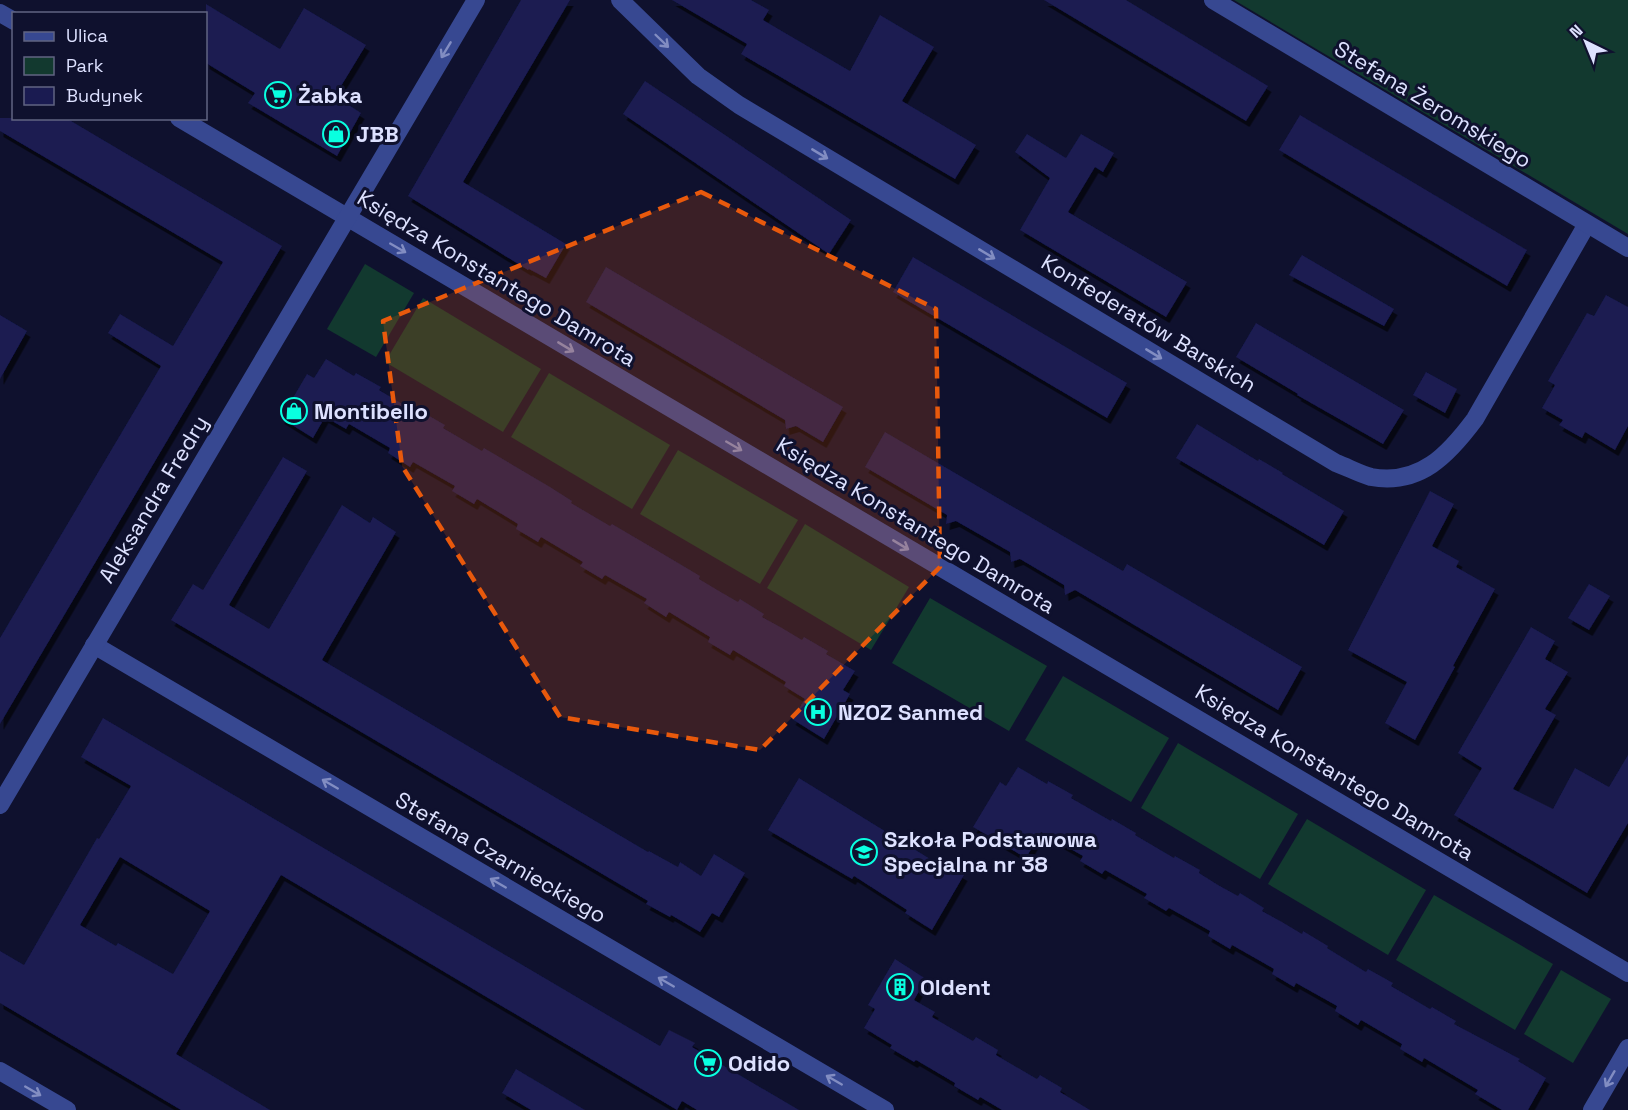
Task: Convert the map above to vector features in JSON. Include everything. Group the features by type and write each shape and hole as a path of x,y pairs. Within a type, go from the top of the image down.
{"street":[{"name":"Aleksandra Fredry","path":"0,805 476,0"},
{"name":"Konfederatów Barskich","path":"620,0 698,76 738,105 1336,463 1371,477 1401,477 1434,465 1456,444 1475,418 1587,224"},
{"name":"Stefana Żeromskiego","path":"1214,0 1628,248"},
{"name":"Księdza Konstantego Damrota","path":"183,120 1628,973"},
{"name":"Stefana Czarnieckiego","path":"94,645 885,1110"},
{"path":"1592,1110 1628,1048"},
{"path":"0,1071 67,1110"}],"highlighted area":[{"path":"701,192 936,309 940,567 760,750 560,717 402,466 383,321"}],"green space":[{"path":"1234,0 1628,0 1628,234"},
{"path":"365,264 414,293 376,357 327,329"},
{"path":"423,298 541,369 503,432 385,362"},
{"path":"549,373 670,445 632,509 511,437"},
{"path":"678,450 798,520 760,584 640,514"},
{"path":"805,524 909,587 871,650 767,588"},
{"path":"930,598 1047,666 1009,731 892,663"},
{"path":"1063,676 1169,738 1131,802 1025,740"},
{"path":"1178,743 1298,814 1260,879 1141,808"},
{"path":"1307,819 1426,890 1388,955 1268,884"},
{"path":"1434,895 1553,964 1515,1030 1396,960"},
{"path":"1561,970 1611,999 1573,1063 1524,1034"}],"building":[{"path":"521,0 570,0 463,182 566,244 546,278 528,270 408,196"},
{"path":"672,0 751,0 769,10 763,20 850,71 880,15 934,47 902,101 976,145 955,179 741,54 747,44"},
{"path":"1044,0 1126,0 1268,86 1246,121"},
{"path":"206,4 280,49 304,8 366,45 335,96 361,113 337,156 248,103 255,93 207,64"},
{"path":"645,81 851,220 829,254 623,114"},
{"path":"1300,115 1527,250 1507,286 1279,150"},
{"path":"0,118 69,120 282,246 0,724 0,638 161,366 108,333 120,314 173,346 223,262 0,131"},
{"path":"1027,134 1066,158 1081,134 1114,153 1103,172 1095,167 1068,212 1187,282 1166,317 1020,230 1050,178 1015,152"},
{"path":"1302,255 1394,309 1384,326 1289,275"},
{"path":"913,257 1127,383 1107,418 893,292"},
{"path":"606,267 843,407 823,442 796,426 786,429 785,420 586,302"},
{"path":"1606,295 1628,307 1628,426 1615,450 1585,432 1582,438 1559,425 1563,420 1542,408 1555,385 1548,381 1587,313 1594,316"},
{"path":"0,315 27,331 0,379"},
{"path":"1256,323 1404,410 1383,444 1236,357"},
{"path":"326,359 354,376 356,373 381,387 379,390 399,402 445,425 443,428 482,451 484,448 550,487 572,501 571,503 610,526 612,524 700,576 699,579 738,602 740,599 764,614 762,617 802,640 804,637 828,651 826,654 855,671 843,690 850,694 824,739 792,719 805,699 784,686 786,682 733,650 730,655 708,642 710,637 669,612 666,617 644,603 647,599 605,575 602,579 580,566 583,562 541,537 538,542 516,529 518,524 477,499 474,504 452,491 455,486 413,462 410,467 388,453 390,448 349,424 346,429 325,417 313,438 281,418 307,374 314,378"},
{"path":"1426,372 1457,389 1445,413 1413,395"},
{"path":"1197,424 1344,511 1324,545 1176,458"},
{"path":"885,432 1123,571 1127,564 1302,667 1278,710 1075,590 1065,595 1064,585 1020,559 1011,562 1010,552 956,521 946,524 947,515 865,467"},
{"path":"283,457 307,471 229,605 269,629 342,505 370,523 373,517 396,532 322,660 648,852 678,867 680,862 701,876 714,854 745,873 719,917 712,913 700,932 646,904 648,901 171,620 193,584 203,590"},
{"path":"1430,491 1454,504 1432,546 1459,561 1456,567 1495,589 1415,740 1385,723 1407,682 1348,650"},
{"path":"1589,584 1610,596 1589,630 1568,618"},
{"path":"1531,627 1555,641 1545,659 1568,672 1545,709 1556,715 1513,789 1553,809 1575,768 1609,787 1628,755 1628,823 1587,893 1454,815 1482,768 1458,753"},
{"path":"103,718 660,1046 669,1030 695,1043 692,1047 799,1110 697,1110 682,1101 677,1110 281,875 176,1054 270,1110 181,1110 0,1003 0,951 24,965 97,838 99,839 131,786 81,757","holes":["120,857 210,911 173,974 80,925"]},
{"path":"1018,767 1047,784 1048,781 1073,795 1071,798 1111,821 1112,819 1174,858 1175,856 1200,870 1199,873 1218,885 1238,896 1240,893 1264,908 1262,911 1302,934 1303,931 1366,972 1368,969 1393,983 1391,986 1456,1021 1454,1024 1520,1059 1518,1061 1546,1078 1528,1110 1502,1110 1475,1094 1478,1090 1424,1058 1422,1062 1400,1049 1402,1044 1361,1020 1358,1025 1335,1011 1337,1006 1296,983 1294,987 1272,974 1274,969 1232,945 1230,949 1208,936 1210,931 1169,908 1166,911 1144,898 1147,894 1105,870 1102,874 1080,861 1083,856 1041,832 1026,858 973,827 1000,782 1006,786"},
{"path":"799,778 935,862 937,859 964,875 932,930 905,913 907,910 854,876 852,879 768,830"},
{"path":"895,959 926,979 914,1000 935,1012 932,1017 973,1041 976,1037 998,1050 996,1055 1037,1079 1040,1075 1062,1088 1060,1092 1090,1110 1002,1110 980,1097 978,1100 954,1086 955,1083 890,1048 892,1045 864,1028 875,1009 868,1005"},
{"path":"516,1069 585,1110 531,1110 502,1093"}],"place":[{"name":"Żabka","path":"278,95"},
{"name":"JBB","path":"336,134"},
{"name":"Montibello","path":"294,411"},
{"name":"NZOZ Sanmed","path":"818,712"},
{"name":"Szkoła Podstawowa Specjalna nr 38","path":"864,852"},
{"name":"Oldent","path":"900,987"},
{"name":"Odido","path":"708,1063"}]}
